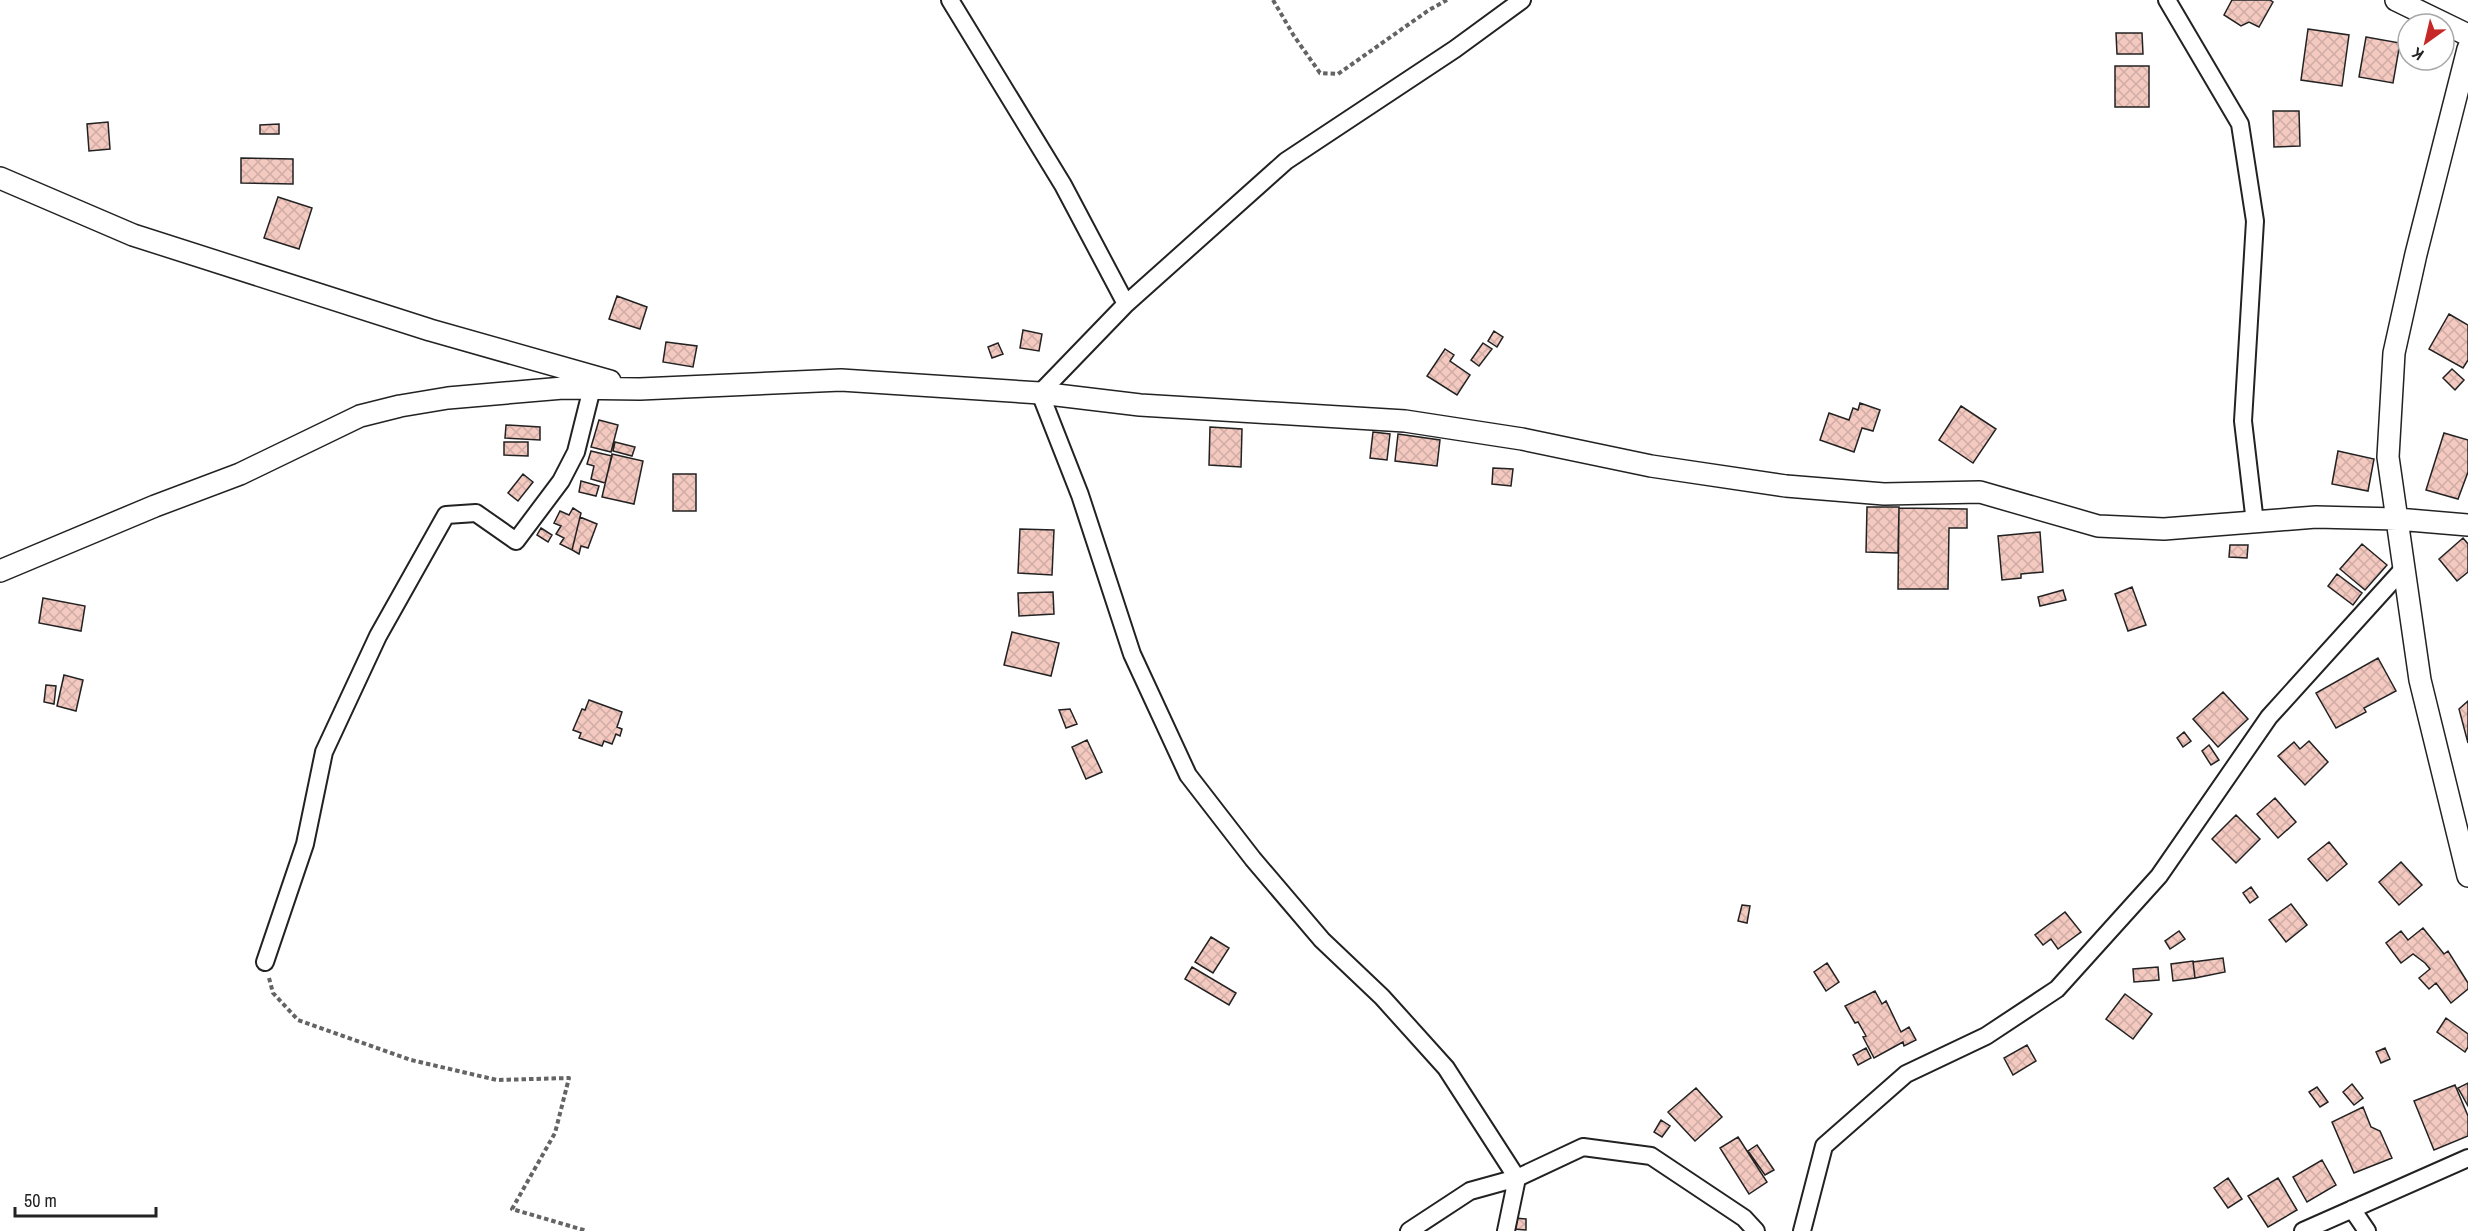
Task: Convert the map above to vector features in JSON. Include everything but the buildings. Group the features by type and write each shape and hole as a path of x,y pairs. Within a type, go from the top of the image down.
{"street":[{"path":"950,0 1063,185 1126,304"},
{"path":"1040,393 1126,304 1286,161 1455,49 1522,0"},
{"path":"2167,0 2240,124 2254,221 2243,421 2255,523"},
{"path":"2396,0 2468,35"},
{"path":"2468,49 2416,254 2394,353 2388,457 2420,680 2468,876"},
{"path":"0,178 133,235 430,330 640,389"},
{"path":"0,571 155,506 240,474 360,416 448,398 563,388 640,389 841,380 1040,393 1140,405 1405,421 1522,439 1651,466 1786,486 1884,494 1980,492 2098,526 2164,530 2316,517 2397,519 2468,525"},
{"path":"265,963 305,844 324,752 378,636 446,515 476,513 516,541 561,481 576,452 592,388"},
{"path":"1040,393 1080,495 1132,654 1188,775 1253,860 1322,940 1382,997 1446,1068 1517,1178 1506,1231"},
{"path":"1802,1231 1824,1146 1906,1074 1986,1036 2057,989 2159,876 2269,717 2404,568"},
{"path":"1409,1231 1470,1191 1517,1178 1583,1147 1651,1156 1744,1218 1756,1231"},
{"path":"2303,1231 2468,1158"},
{"path":"2352,1209 2367,1231"}],"path":[{"path":"1274,0 1294,36 1320,73 1338,74 1429,10 1447,0"},
{"path":"265,963 273,993 298,1020 411,1060 497,1080 568,1078 555,1133 512,1209 587,1231"}]}
